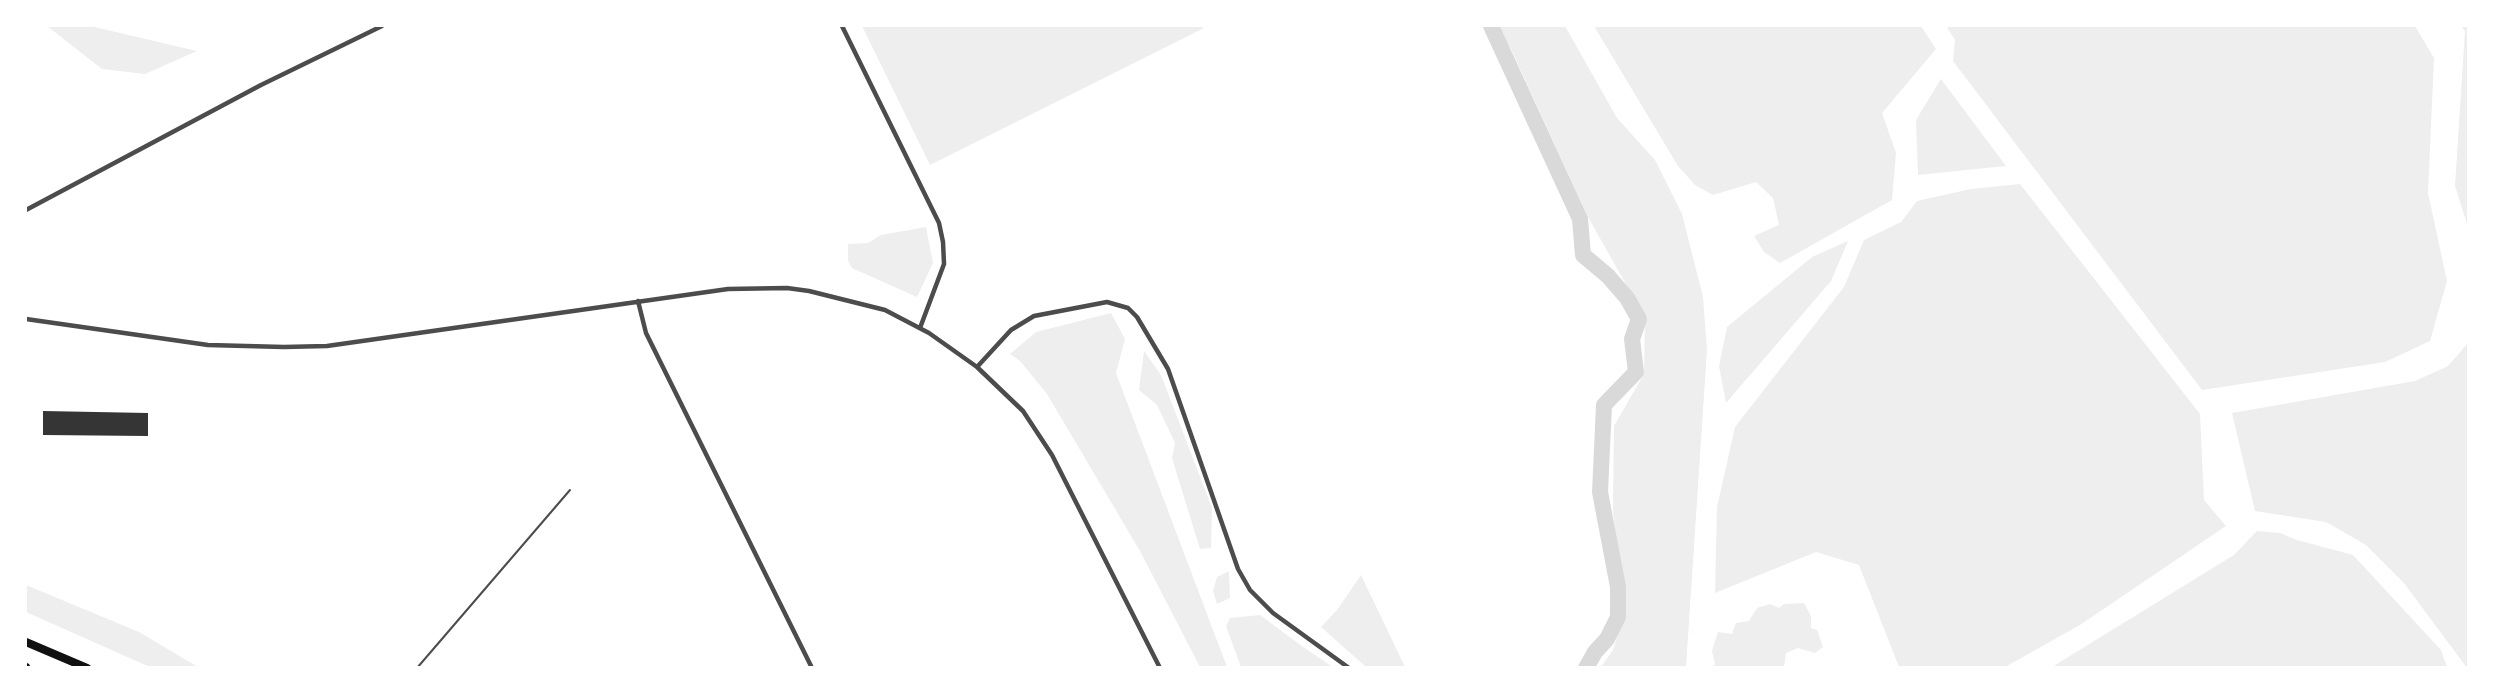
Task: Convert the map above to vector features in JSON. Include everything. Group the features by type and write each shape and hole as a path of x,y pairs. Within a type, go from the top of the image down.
{"highway":[{"path":"26,642 87,668"}],"street":[{"path":"26,210 261,85 382,26"},
{"path":"842,26 939,224 944,264 920,328"},
{"path":"26,319 208,345 295,347 327,346 728,289 787,288 848,299 876,308 920,328 977,367 1023,411 1052,455 1160,668"},
{"path":"638,301 646,333 812,668"},
{"path":"977,367 1011,330 1035,316 1107,302 1128,308 1137,317 1168,369 1238,569 1253,594 1286,622 1350,668"}],"lane":[{"path":"417,668 570,490"}],"shaded area":[{"path":"47,26 90,26 197,51 145,74 102,69"},
{"path":"862,26 1202,26 1204,28 930,165"},
{"path":"1497,26 1565,26 1617,118 1655,160 1682,214 1703,297 1707,350 1686,667 1601,667 1613,650 1624,614 1613,511 1614,426 1644,374 1645,318 1588,217 1511,49"},
{"path":"1594,26 1921,26 1936,49 1882,113 1896,153 1892,200 1780,263 1764,252 1754,236 1779,225 1773,198 1756,182 1713,195 1695,185 1678,166"},
{"path":"1946,26 2415,26 2434,58 2428,193 2447,281 2430,341 2385,362 2202,390 1953,61 1955,40"},
{"path":"2461,26 2468,26 2468,227 2455,186 2465,31"},
{"path":"1941,79 2006,166 1918,175 1916,120"},
{"path":"2020,184 2200,414 2204,500 2226,526 2080,625 2005,667 1899,667 1859,565 1816,552 1715,593 1717,507 1735,427 1844,287 1864,240 1901,222 1917,201 1971,189"},
{"path":"926,227 933,263 917,297 852,268 848,261 848,244 868,243 881,235"},
{"path":"1848,241 1831,281 1726,403 1719,366 1727,327 1812,257"},
{"path":"1111,313 1125,339 1116,373 1227,667 1200,667 1140,551 1047,394 1020,361 1010,354 1036,332"},
{"path":"2468,343 2467,668 2404,583 2366,545 2326,522 2255,511 2232,413 2415,381 2448,366"},
{"path":"1144,351 1161,375 1212,508 1211,548 1200,549 1172,458 1175,443 1157,405 1139,390"},
{"path":"2257,531 2280,533 2353,555 2441,650 2447,667 2052,667 2234,555"},
{"path":"1229,571 1230,598 1217,604 1213,591 1217,577"},
{"path":"1361,575 1405,667 1366,667 1321,627 1337,610"},
{"path":"26,585 139,632 198,667 150,667 26,612"},
{"path":"1804,603 1811,616 1811,628 1817,630 1823,647 1815,653 1798,648 1786,653 1784,667 1713,667 1715,664 1712,651 1718,632 1732,634 1736,623 1749,621 1757,608 1770,604 1779,608 1784,604"},
{"path":"1260,615 1333,667 1241,667 1226,626 1230,618"}],"building":[{"path":"43,411 148,413 148,436 43,435"}],"waterway":[{"path":"1491,26 1580,219 1583,255 1608,276 1627,298 1639,319 1632,339 1636,372 1604,405 1600,492 1618,587 1618,617 1607,639 1595,652 1586,668"}]}
